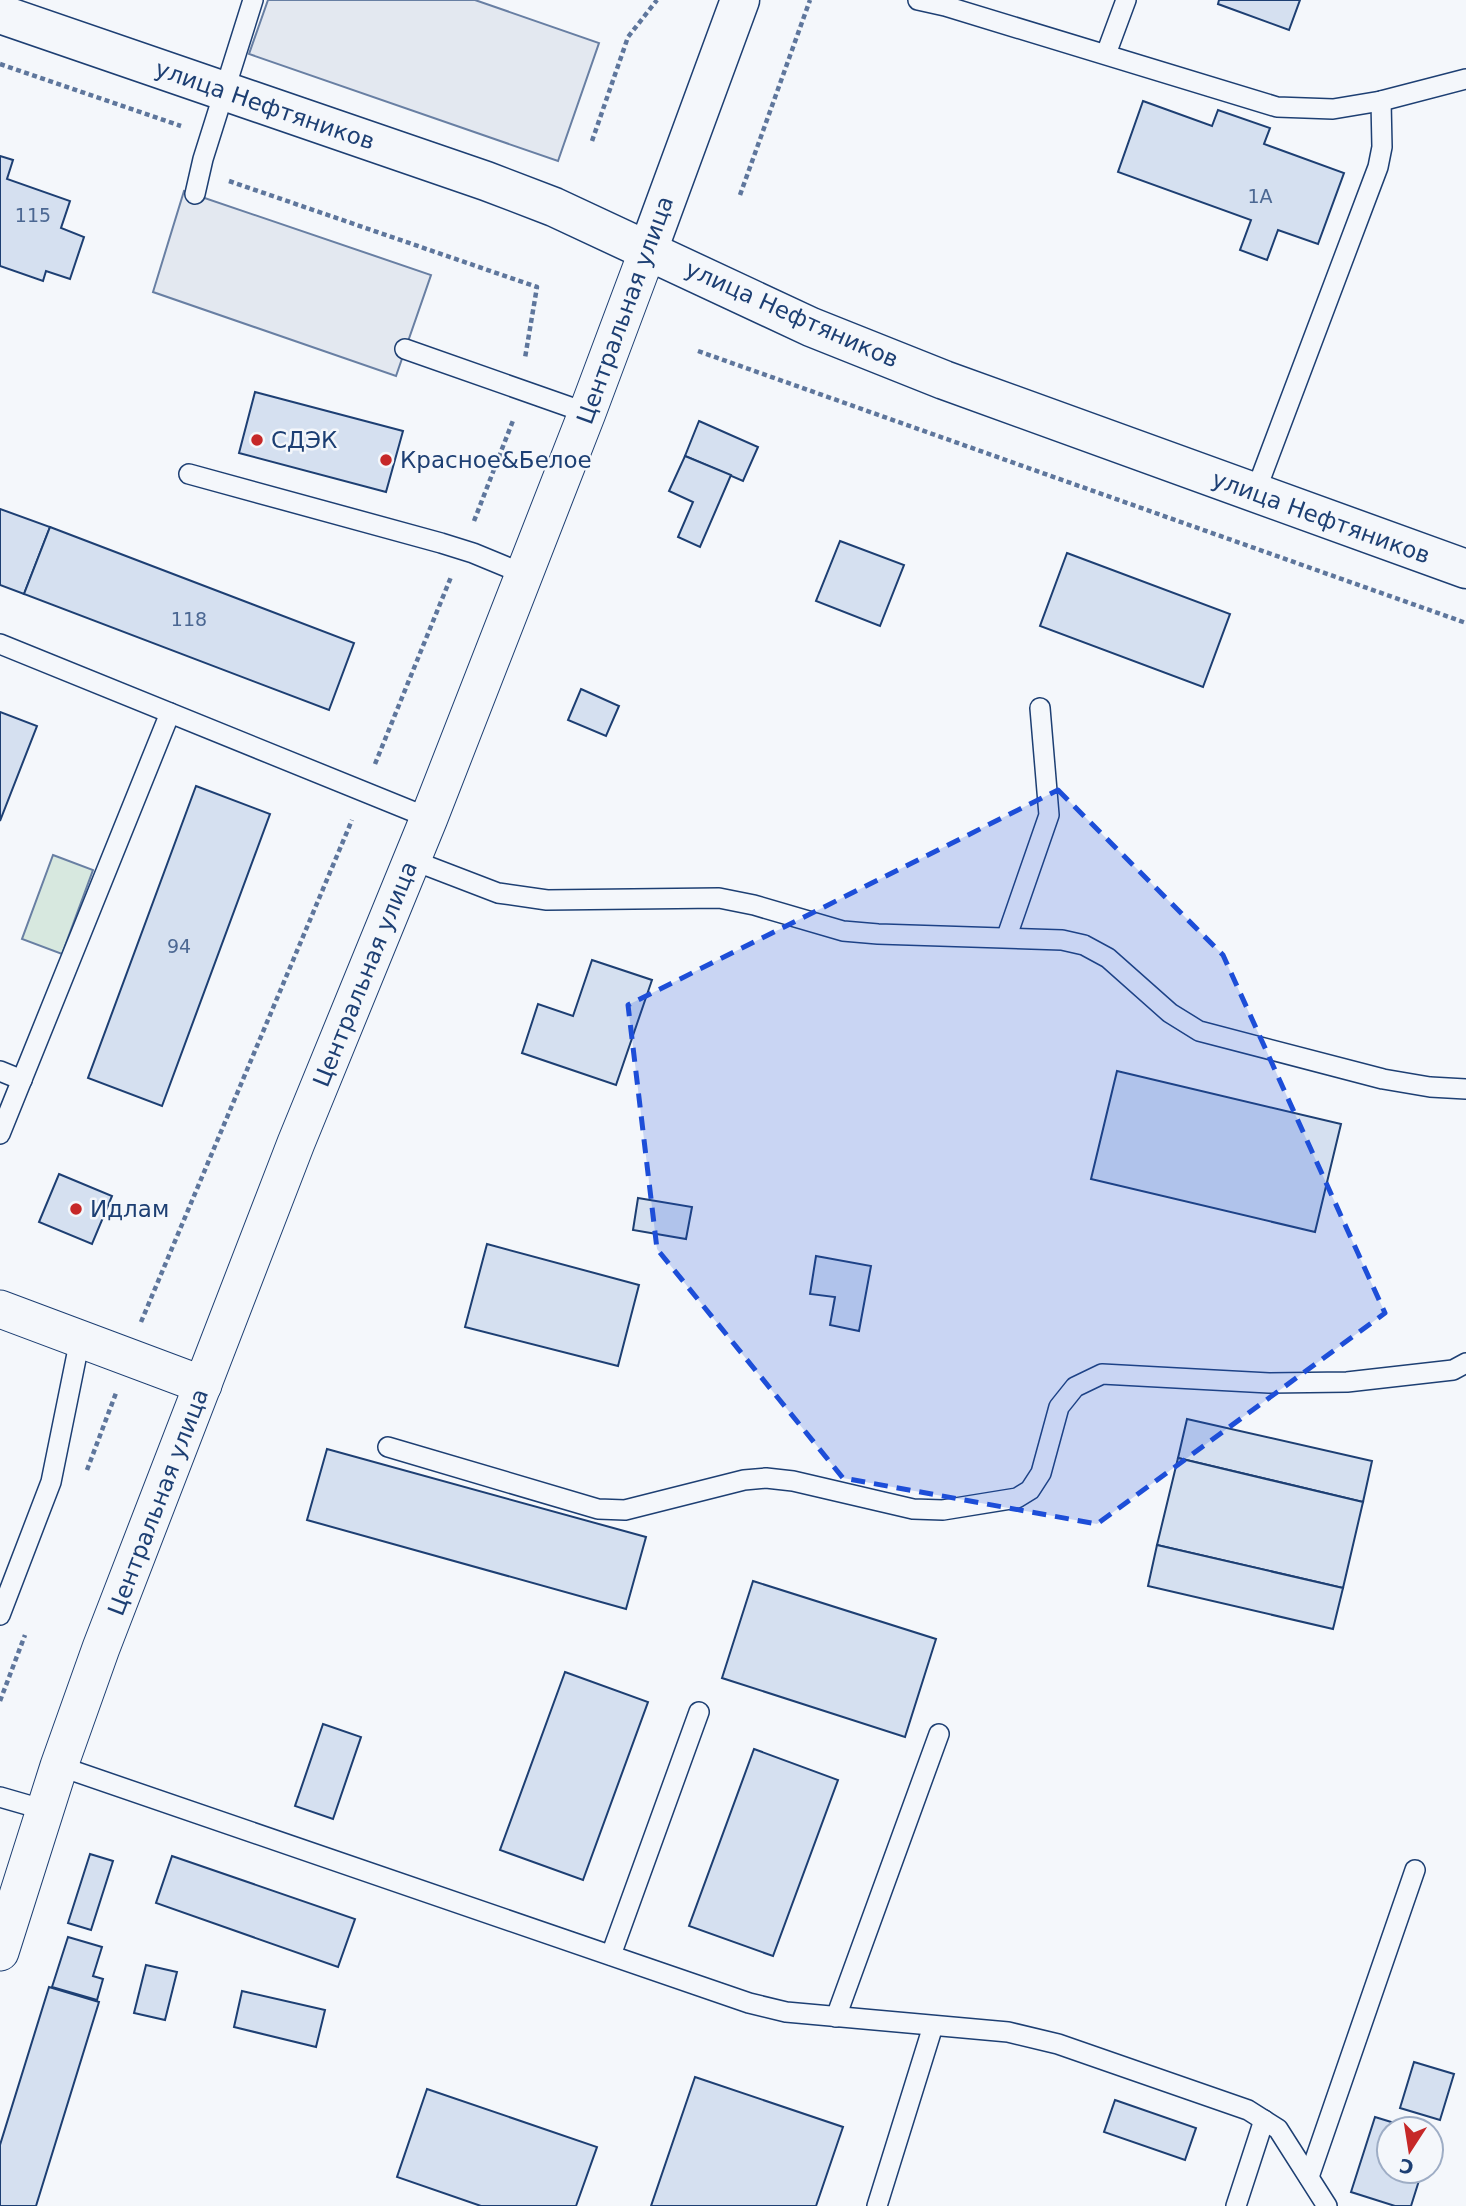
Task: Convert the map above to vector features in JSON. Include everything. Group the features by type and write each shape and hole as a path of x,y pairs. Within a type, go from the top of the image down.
{"street":[{"name":"Центральная улица","path":"0,1952 59,1766 102,1648 296,1143 429,818 587,413 740,0"},
{"name":"улица Нефтяников","path":"7,10 223,91 486,181 554,208 835,336 944,380 1466,569"},
{"path":"0,1310 203,1385"}],"lane":[{"path":"195,194 223,91 253,0"},
{"path":"918,0 1277,107 1333,109 1381,101 1466,79"},
{"path":"1106,54 1126,0"},
{"path":"1255,493 1378,167 1382,147 1381,101"},
{"path":"405,349 587,413"},
{"path":"188,474 463,549 524,574"},
{"path":"0,644 429,818"},
{"path":"1007,936 1049,815 1040,708"},
{"path":"0,1134 170,713"},
{"path":"412,860 498,893 547,900 719,898 754,905 843,931 1062,940 1084,945 1108,958 1170,1013 1199,1031 1382,1079 1430,1087 1466,1089"},
{"path":"0,1071 22,1080"},
{"path":"0,1615 51,1482 80,1339"},
{"path":"388,1447 598,1509 625,1510 744,1480 766,1478 793,1481 913,1509 943,1510 1017,1498 1030,1490 1041,1473 1059,1408 1075,1387 1102,1374 1269,1383 1347,1382 1453,1370 1466,1363"},
{"path":"611,1955 699,1712"},
{"path":"836,2017 939,1734"},
{"path":"59,1766 749,2003 786,2012 1008,2032 1058,2044 1248,2110 1278,2129 1327,2206"},
{"path":"0,1797 45,1810"},
{"path":"1309,2177 1415,1870"},
{"path":"877,2206 933,2026"},
{"path":"1236,2206 1264,2120"}],"path":[{"path":"592,141 628,37 657,0"},
{"path":"740,195 810,0"},
{"path":"0,64 182,126 217,177 537,287 513,426 364,791 138,1329 83,1482"},
{"path":"698,351 1466,623"},
{"path":"0,1701 29,1624"}],"highlighted area":[{"path":"1058,790 1223,955 1385,1313 1097,1524 843,1478 657,1249 628,1005"}],"shaded area":[{"path":"268,0 475,0 599,43 558,161 249,54"},
{"path":"184,191 431,275 396,376 153,292"},
{"path":"53,855 93,870 62,954 22,939"}],"building":[{"path":"1219,0 1300,0 1289,30 1218,4"},
{"path":"1143,101 1212,126 1218,110 1270,128 1264,144 1344,173 1318,244 1278,230 1267,260 1240,250 1251,220 1118,172"},
{"path":"0,156 13,160 7,179 70,201 61,228 84,237 70,279 46,271 43,281 0,266"},
{"path":"255,392 403,431 386,492 239,453"},
{"path":"699,421 758,447 743,481 685,456"},
{"path":"685,456 731,475 700,547 678,537 693,502 669,491"},
{"path":"0,509 50,527 24,594 0,585"},
{"path":"50,527 354,643 329,710 24,594"},
{"path":"840,541 904,565 880,626 816,601"},
{"path":"1067,553 1230,614 1203,687 1040,626"},
{"path":"581,689 619,706 606,736 568,720"},
{"path":"0,712 37,726 0,821"},
{"path":"196,786 270,814 162,1106 88,1078"},
{"path":"592,960 652,980 616,1085 522,1053 538,1004 573,1016"},
{"path":"1117,1071 1341,1124 1315,1232 1091,1179"},
{"name":"Идлам","path":"59,1174 112,1196 92,1244 39,1222"},
{"path":"638,1198 692,1207 686,1239 633,1230"},
{"path":"487,1244 639,1285 618,1366 465,1327"},
{"path":"816,1256 871,1266 859,1331 830,1325 835,1297 810,1294"},
{"path":"1187,1419 1372,1461 1363,1502 1178,1458"},
{"path":"327,1449 646,1537 626,1609 307,1520"},
{"path":"1178,1458 1363,1502 1343,1588 1157,1545"},
{"path":"1157,1545 1343,1588 1333,1629 1148,1586"},
{"path":"753,1581 936,1639 905,1737 722,1678"},
{"path":"565,1672 648,1702 583,1880 500,1850"},
{"path":"323,1724 361,1737 333,1819 295,1806"},
{"path":"754,1749 838,1780 773,1956 689,1926"},
{"path":"90,1854 113,1861 91,1930 68,1923"},
{"path":"172,1856 355,1919 338,1967 156,1903"},
{"path":"68,1937 102,1947 93,1976 103,1979 97,2000 52,1987"},
{"path":"146,1965 177,1972 165,2020 134,2013"},
{"path":"49,1987 99,2002 36,2206 0,2206 0,2145"},
{"path":"242,1991 325,2010 316,2047 234,2027"},
{"path":"1414,2062 1454,2074 1442,2115 1423,2115 1400,2108"},
{"path":"695,2077 843,2127 816,2206 651,2206"},
{"path":"427,2089 597,2147 576,2206 481,2206 397,2177"},
{"path":"1115,2100 1196,2128 1185,2160 1104,2132"},
{"path":"1375,2117 1375,2185 1418,2185 1411,2206 1395,2206 1351,2192"}],"place":[{"name":"СДЭК","path":"257,440"},
{"name":"Красное&Белое","path":"386,460"},
{"name":"Идлам","path":"76,1209"}]}
